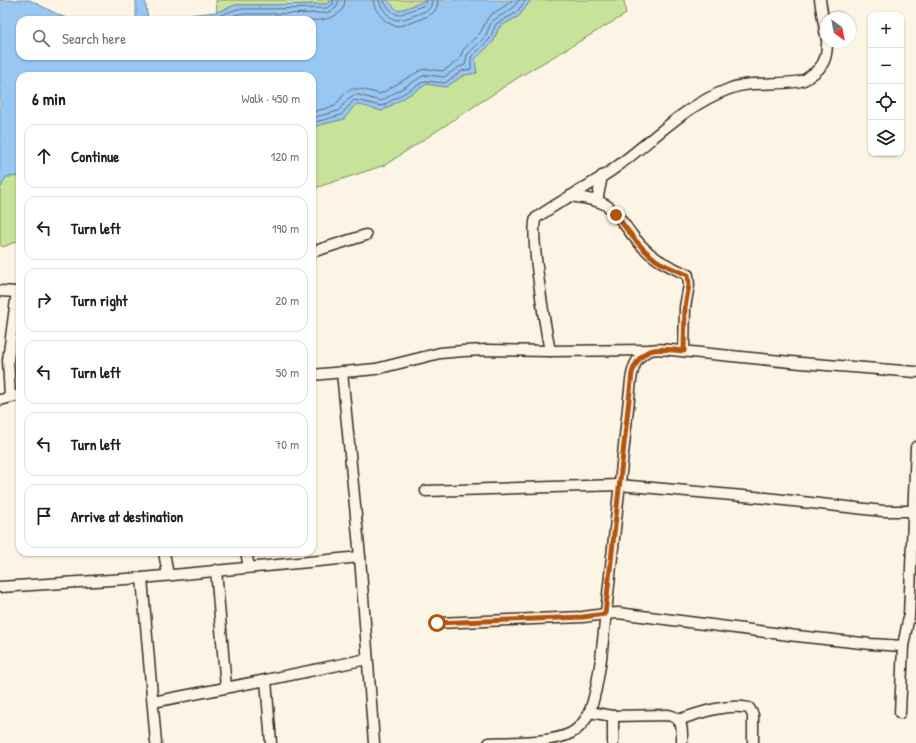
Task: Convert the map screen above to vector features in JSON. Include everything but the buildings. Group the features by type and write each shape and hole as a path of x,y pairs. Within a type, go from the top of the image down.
{"street":[{"path":"820,0 822,12"},
{"path":"550,351 546,333 535,250 534,222 536,218 620,164 675,119 709,97 744,84 790,83 804,80 815,73 822,65 827,53 827,48"},
{"path":"597,201 602,176"},
{"path":"570,196 597,201 607,206 632,236 656,260 688,275 689,285 685,307 684,351"},
{"path":"316,251 366,235"},
{"path":"0,291 16,292"},
{"path":"10,397 4,359 16,297"},
{"path":"316,375 376,369 440,353 487,350 684,351 916,372"},
{"path":"489,743 550,739 562,736 571,733 578,728 589,712 597,685 601,659 632,373 639,358 652,350"},
{"path":"342,372 360,557 374,743"},
{"path":"900,713 903,646 910,616 916,446"},
{"path":"426,491 619,485 766,498 883,511 913,511"},
{"path":"165,556 168,575"},
{"path":"247,556 249,567"},
{"path":"0,587 142,578 360,557"},
{"path":"216,570 226,688"},
{"path":"142,578 156,743"},
{"path":"437,623 583,617 605,614 633,614 797,636 903,646"},
{"path":"153,702 367,659"},
{"path":"266,680 271,743"},
{"path":"678,720 707,710 743,707 749,708 753,715 753,743"},
{"path":"589,712 613,716 668,715 678,720 682,729 682,743"},
{"path":"613,716 613,743"}],"green space":[{"path":"216,0 333,0 326,4 236,5 217,12"},
{"path":"387,0 428,0 398,11"},
{"path":"531,0 624,0 626,14 519,77 385,165 316,188 316,126 344,119 356,103 382,111 427,84 446,87 464,75 477,73 474,59 493,42 499,27 519,16"},
{"path":"16,176 16,242 3,247 0,245 0,189 6,177"}],"water":[{"path":"0,0 30,0 62,16 16,16 16,60 316,60 316,16 178,16 217,12 236,5 326,4 333,0 387,0 398,11 428,0 531,0 519,16 499,27 493,42 475,59 477,73 464,75 446,87 427,84 382,111 356,104 344,119 316,126 316,72 16,72 16,176 6,177 0,189"},
{"path":"136,0 145,0 148,16 136,16"}],"route":[{"path":"437,623 583,617 605,614 632,373 635,364 644,353 652,350 684,351 685,307 689,285 688,275 656,260 632,236 616,215"}]}
